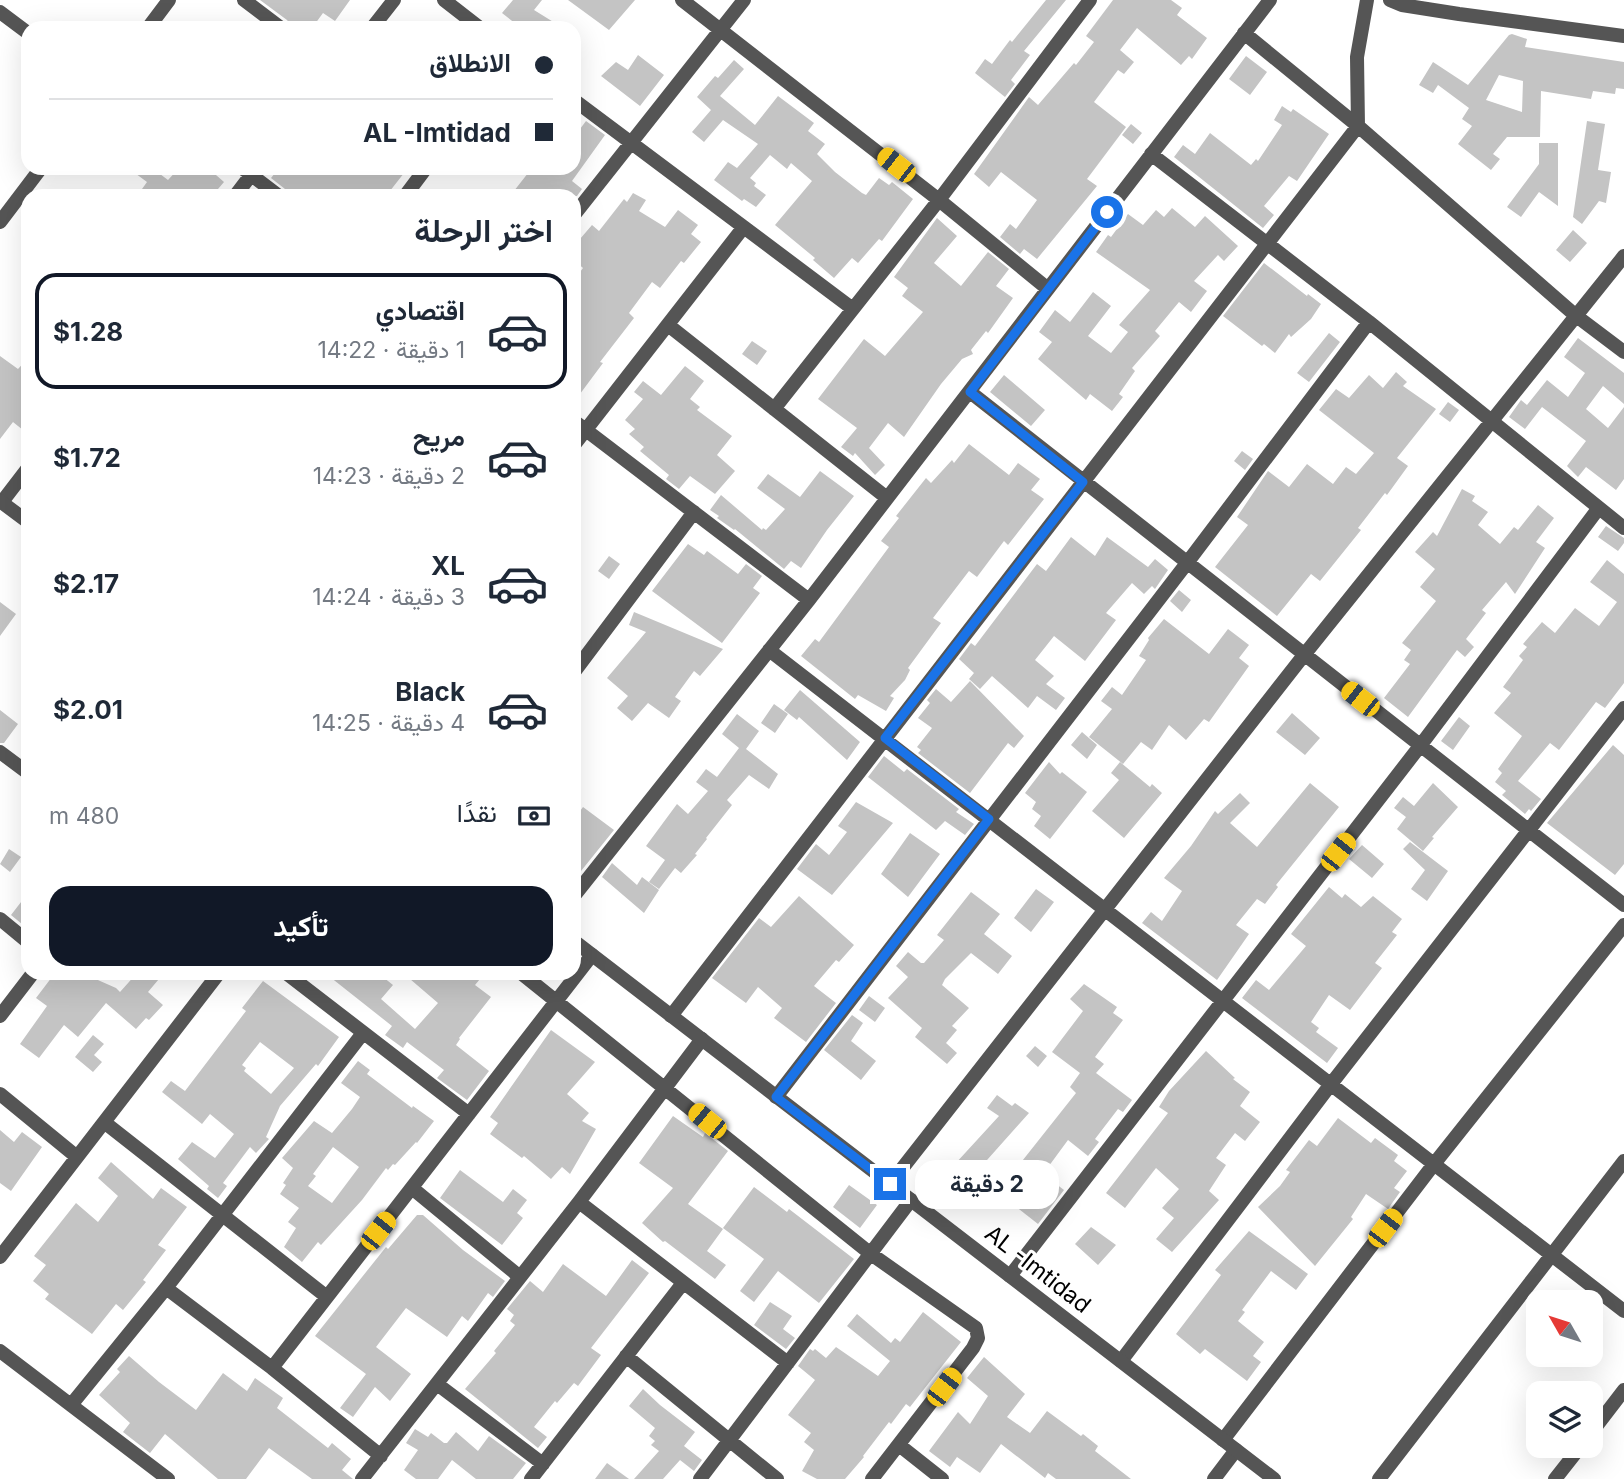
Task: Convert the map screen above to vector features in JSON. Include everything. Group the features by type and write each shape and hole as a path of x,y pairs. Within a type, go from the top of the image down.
{"street":[{"path":"153,21 169,0"},
{"path":"244,0 272,21"},
{"path":"378,21 394,0"},
{"path":"444,0 471,21"},
{"path":"682,0 939,200 1048,289"},
{"path":"581,206 744,0"},
{"path":"774,409 939,200 1090,0"},
{"path":"581,887 809,600 1270,0"},
{"path":"671,1016 1358,126 1357,57 1367,0"},
{"path":"1391,0 1402,5 1459,14 1622,32"},
{"path":"1459,14 1469,0"},
{"path":"0,12 21,28"},
{"path":"1244,33 1358,126 1575,315 1624,352"},
{"path":"581,105 853,309"},
{"path":"1151,154 1492,420 1624,528"},
{"path":"25,189 36,175"},
{"path":"252,175 270,189"},
{"path":"0,222 21,194"},
{"path":"581,424 668,325 743,228"},
{"path":"890,1184 1304,655 1624,256"},
{"path":"776,1097 1187,563 1368,322"},
{"path":"668,325 887,498"},
{"path":"970,392 1624,905"},
{"path":"581,426 809,600"},
{"path":"21,477 1,501 21,517"},
{"path":"1010,1276 1420,746 1598,509"},
{"path":"581,663 694,512"},
{"path":"769,650 1624,1311"},
{"path":"1121,1361 1331,1084 1624,708"},
{"path":"0,752 21,765"},
{"path":"0,919 21,936"},
{"path":"1223,1440 1434,1164 1624,925"},
{"name":"AL -Imtidad","path":"581,947 1274,1479"},
{"path":"581,969 592,955"},
{"path":"0,1016 28,980"},
{"path":"0,1256 214,980"},
{"path":"295,980 468,1114"},
{"path":"530,980 871,1254 976,1328 978,1338 973,1348 872,1479"},
{"path":"272,1368 573,980"},
{"path":"71,1405 166,1288 363,1033"},
{"path":"362,1479 579,1202 702,1039"},
{"path":"0,1094 77,1157"},
{"path":"104,1122 327,1297"},
{"path":"1379,1479 1624,1161"},
{"path":"412,1188 520,1277"},
{"path":"700,1479 911,1200"},
{"path":"579,1202 788,1363"},
{"path":"531,1479 683,1283"},
{"path":"166,1288 272,1368 381,1456"},
{"path":"0,1351 168,1479"},
{"path":"626,1356 777,1479"},
{"path":"437,1384 543,1464"},
{"path":"1603,1417 1624,1390"},
{"path":"899,1445 942,1479"},
{"path":"1214,1479 1236,1450"},
{"path":"1555,1479 1572,1458"}],"building":[{"path":"260,0 350,0 335,21 323,13 317,21 287,20"},
{"path":"513,0 542,0 534,10 552,21 512,21 502,13"},
{"path":"568,0 635,0 609,30"},
{"path":"1046,0 1066,0 1024,51 1030,55 1011,80 1015,84 1005,97 975,73 985,59 992,64"},
{"path":"1113,0 1171,0 1182,8 1177,15 1207,38 1192,59 1189,56 1181,65 1137,28 1120,50 1134,62 1124,74 1118,70 1094,102 1126,127 1087,179 1097,186 1037,259 1024,249 1020,254 1000,237 1010,224 1016,229 1037,200 1001,172 989,187 974,174 1029,97 1038,105 1074,63 1076,65 1094,42 1086,36"},
{"path":"1509,35 1527,39 1525,47 1624,62 1624,89 1616,88 1615,94 1593,91 1591,99 1541,91 1540,137 1507,137 1493,154 1500,159 1491,170 1458,144 1472,126 1462,119 1469,108 1438,85 1433,93 1419,85 1433,62 1468,85","holes":["1499,75 1523,81 1522,112 1486,100"]},
{"path":"638,55 664,75 640,106 601,76 616,62 628,70"},
{"path":"1246,56 1267,72 1250,95 1229,79"},
{"path":"734,60 744,69 720,96 755,125 778,96 814,123 808,131 825,144 817,154 862,193 866,195 879,178 889,185 892,182 913,199 882,241 879,239 858,263 852,258 834,278 813,260 815,258 775,225 812,181 791,163 787,169 770,155 750,178 756,183 754,186 766,195 756,207 744,199 742,201 714,180 728,162 737,168 758,144 723,120 704,142 692,132 711,110 697,97 715,76 718,78"},
{"path":"1282,106 1291,112 1293,109 1329,134 1297,181 1289,176 1264,206 1274,215 1263,228 1174,157 1183,145 1195,154 1210,133 1251,165 1256,159 1258,161 1282,125 1274,120"},
{"path":"586,121 605,135 581,168 581,128"},
{"path":"1587,121 1605,124 1598,170 1611,172 1606,203 1599,201 1582,224 1573,217"},
{"path":"1131,124 1142,133 1133,144 1122,135"},
{"path":"1539,143 1558,143 1558,206 1539,192 1521,217 1507,207 1539,164"},
{"path":"138,175 161,175 168,180 173,175 216,175 224,182 218,189 142,189 147,182"},
{"path":"273,175 402,175 392,189 285,189 271,178"},
{"path":"526,175 576,175 572,181 582,189 581,190 516,189"},
{"path":"633,193 646,200 639,211 665,227 678,210 698,225 691,234 701,242 684,263 681,261 660,288 652,282 629,313 634,318 600,362 603,363 581,393 581,238 592,225 599,231 624,199 627,202"},
{"path":"1172,208 1195,227 1205,216 1238,246 1224,261 1218,255 1194,281 1207,291 1191,312 1179,302 1155,331 1160,336 1132,368 1135,371 1119,394 1123,397 1112,411 1090,394 1086,400 1038,359 1052,342 1039,332 1055,310 1070,322 1093,292 1111,306 1088,336 1111,353 1128,332 1119,325 1150,290 1096,252 1128,214 1143,225 1156,210 1164,217"},
{"path":"937,218 957,236 934,263 961,286 988,252 1009,269 996,286 1013,298 988,333 986,331 971,350 973,354 962,359 941,384 904,437 888,423 869,448 885,465 875,475 855,453 853,456 841,447 857,428 818,399 864,339 885,356 923,312 902,296 908,288 894,277"},
{"path":"1573,230 1587,243 1570,262 1556,250"},
{"path":"1264,263 1321,304 1311,319 1291,337 1289,334 1275,353 1223,316"},
{"path":"1329,333 1340,342 1309,382 1297,373"},
{"path":"1578,338 1624,373 1624,404 1603,386 1586,409 1608,428 1624,407 1624,479 1616,490 1586,467 1578,477 1567,466 1586,441 1542,407 1525,429 1509,417 1521,400 1527,405 1547,380 1568,397 1585,373 1564,357"},
{"path":"752,341 767,351 757,365 742,354"},
{"path":"0,356 18,369 21,366 21,428 13,422 0,439"},
{"path":"685,366 704,381 690,399 700,407 697,410 732,436 717,455 735,471 715,494 690,476 679,489 666,479 669,475 640,451 644,447 629,434 635,429 625,420 643,399 634,392 643,381 661,395"},
{"path":"1396,372 1407,382 1403,386 1436,409 1397,458 1408,466 1358,528 1361,530 1320,581 1311,574 1277,616 1215,567 1248,525 1237,517 1268,471 1289,487 1307,464 1333,484 1346,467 1356,474 1374,453 1319,410 1336,389 1349,398 1369,375 1383,388"},
{"path":"1004,375 1045,410 1031,426 990,392"},
{"path":"1448,402 1459,410 1450,422 1439,414"},
{"path":"969,444 1009,475 1018,463 1040,479 1031,490 1044,499 1008,545 1004,541 977,577 969,571 933,618 941,623 908,668 910,670 905,680 890,696 894,698 886,711 858,695 855,699 801,656 815,639 819,642 889,547 881,541 899,518 896,516 926,478 931,483 952,460 954,463"},
{"path":"1242,451 1253,459 1245,470 1234,461"},
{"path":"820,471 854,496 801,568 791,561 784,569 710,510 721,495 762,530 766,530 785,509 757,488 768,474 800,497"},
{"path":"1462,489 1475,496 1472,501 1488,512 1478,525 1500,544 1514,527 1518,530 1538,505 1554,518 1536,542 1545,548 1515,594 1506,582 1482,610 1486,613 1466,639 1474,647 1465,657 1457,650 1408,717 1384,698 1410,664 1404,660 1411,650 1402,643 1436,601 1420,587 1435,569 1415,552 1433,532 1437,536"},
{"path":"1606,526 1624,538 1618,551 1598,537"},
{"path":"1071,537 1095,556 1107,537 1148,567 1155,559 1168,570 1155,589 1152,586 1144,594 1132,583 1106,613 1116,620 1085,661 1054,636 1035,660 1054,676 1046,684 1065,698 1056,710 1037,696 1028,708 992,676 980,689 969,679 974,673 959,659 971,643 975,646 1037,564 1046,571"},
{"path":"688,544 704,555 707,551 738,574 746,564 762,576 753,588 760,593 722,643 652,591"},
{"path":"609,556 620,564 609,579 598,571"},
{"path":"1607,560 1624,574 1624,683 1605,708 1596,702 1559,750 1550,743 1518,781 1541,799 1525,814 1502,795 1506,791 1495,782 1502,773 1498,769 1522,736 1494,713 1511,693 1503,687 1523,660 1519,656 1527,647 1523,644 1542,622 1555,633 1575,608 1599,626 1617,602 1590,582"},
{"path":"1179,590 1191,600 1182,612 1170,601"},
{"path":"0,602 16,614 0,636"},
{"path":"634,612 723,649 700,676 694,671 675,697 681,701 669,718 648,703 632,721 617,708 628,696 607,678 646,632 629,625"},
{"path":"1164,619 1209,654 1228,629 1249,645 1239,658 1249,666 1209,722 1204,719 1186,740 1169,725 1152,750 1141,742 1123,764 1089,737 1112,709 1101,701 1112,687 1122,695 1146,660 1139,656 1148,638"},
{"path":"970,681 1024,736 1014,748 1008,743 970,793 918,753 921,750 917,747 932,728 918,718 930,703 927,700 936,689 951,702"},
{"path":"800,690 860,742 847,760 799,717 797,720 784,710"},
{"path":"774,704 788,714 775,733 761,723"},
{"path":"0,710 18,724 4,743 0,743"},
{"path":"1292,713 1320,738 1305,755 1276,732"},
{"path":"737,714 759,731 746,749 778,774 769,789 749,775 727,800 732,805 706,838 695,854 697,855 681,873 675,868 659,889 649,882 665,860 646,846 677,804 688,814 708,791 696,782 706,769 717,777 739,748 722,734"},
{"path":"1459,717 1470,726 1453,750 1441,741"},
{"path":"1082,732 1097,745 1087,759 1071,745"},
{"path":"1613,745 1624,755 1624,864 1615,875 1547,823"},
{"path":"884,756 904,772 907,769 959,809 956,812 974,824 965,835 945,821 936,830 868,777"},
{"path":"1049,762 1060,774 1062,772 1087,792 1050,839 1034,826 1041,816 1032,809 1036,802 1025,793"},
{"path":"1120,762 1150,787 1152,784 1162,793 1124,838 1092,811 1119,780 1111,773"},
{"path":"1310,783 1339,807 1276,885 1278,887 1265,904 1257,899 1236,925 1249,934 1217,980 1142,923 1151,912 1162,921 1182,891 1164,878 1191,846 1215,811 1218,814 1240,793 1250,803 1230,823 1257,847"},
{"path":"1433,783 1458,807 1423,851 1397,829 1406,817 1394,808 1403,797 1414,806"},
{"path":"856,802 893,823 832,895 797,869 816,844 829,855 847,832 838,826"},
{"path":"583,807 614,830 581,871"},
{"path":"910,833 940,854 908,897 881,874"},
{"path":"1410,842 1448,871 1427,901 1411,889 1425,870 1403,849"},
{"path":"1362,845 1384,864 1372,878 1349,859"},
{"path":"9,849 21,857 10,872 0,864"},
{"path":"612,863 637,885 642,877 659,890 644,913 602,877"},
{"path":"1329,887 1342,898 1345,894 1361,907 1373,896 1402,919 1392,932 1397,935 1375,963 1382,968 1350,1010 1329,995 1311,1022 1319,1028 1316,1032 1338,1048 1327,1063 1242,998 1256,980 1269,990 1306,946 1291,934"},
{"path":"1036,889 1054,902 1031,932 1014,918"},
{"path":"971,892 1000,914 984,934 1012,956 998,974 971,953 945,979 942,985 969,1008 952,1026 957,1030 946,1043 957,1053 947,1064 915,1037 922,1028 888,998 908,977 896,966 908,952 924,963 944,940 937,935"},
{"path":"799,896 854,945 839,962 836,960 814,986 836,1003 806,1042 774,1018 782,1008 758,987 746,1003 712,978 759,918 771,927"},
{"path":"21,902 21,923 11,915"},
{"path":"50,980 98,980 120,992 131,980 158,980 148,992 163,1005 136,1029 106,1003 78,1037 64,1025 39,1058 20,1044 47,1006 36,998"},
{"path":"334,980 387,980 393,985 381,999 415,1029 438,1003 411,980 479,980 475,985 491,997 456,1045 489,1071 467,1100 437,1078 444,1070 407,1042 403,1048 385,1035 392,1026"},
{"path":"263,981 339,1037 318,1066 316,1064 280,1106 266,1137 269,1139 256,1153 250,1147 223,1183 227,1186 218,1198 207,1189 209,1186 178,1159 192,1142 215,1158 234,1134 210,1114 202,1124 162,1092 171,1081 185,1091 246,1011 242,1008","holes":["260,1042 294,1068 271,1094 244,1071 246,1068 242,1065"]},
{"path":"1084,984 1117,1007 1113,1013 1123,1020 1095,1057 1104,1064 1096,1073 1132,1100 1123,1112 1118,1109 1095,1139 1099,1142 1088,1156 1068,1140 1043,1174 1064,1190 1038,1224 996,1191 1076,1093 1070,1087 1080,1073 1052,1052 1083,1011 1070,999"},
{"path":"869,996 885,1008 875,1022 859,1010"},
{"path":"852,1015 863,1023 851,1041 876,1061 861,1080 824,1050"},
{"path":"551,1030 595,1062 567,1094 589,1113 582,1121 596,1129 570,1174 562,1167 551,1179 524,1156 522,1158 490,1134 498,1123 490,1117"},
{"path":"93,1035 104,1044 94,1055 102,1062 93,1072 75,1057"},
{"path":"1035,1046 1047,1056 1038,1067 1026,1056"},
{"path":"1206,1051 1250,1092 1240,1106 1260,1122 1245,1141 1235,1133 1216,1158 1226,1165 1209,1191 1219,1200 1172,1252 1156,1239 1174,1218 1162,1208 1179,1189 1156,1168 1125,1208 1106,1193 1168,1113 1159,1107 1169,1091"},
{"path":"358,1061 370,1070 367,1074 434,1121 395,1165 388,1170 386,1168 362,1200 321,1245 318,1242 302,1262 284,1247 296,1228 288,1222 299,1208 280,1194 286,1185 283,1183 293,1168 282,1158 314,1121 332,1133 352,1109 360,1097 341,1083","holes":["333,1147 359,1167 332,1203 308,1186 316,1176 313,1174"]},
{"path":"997,1095 1012,1106 1015,1103 1029,1113 971,1178 955,1164 999,1116 987,1108"},
{"path":"673,1116 703,1137 705,1133 728,1151 688,1204 723,1229 707,1251 726,1265 715,1279 663,1242 642,1223 673,1188 639,1163"},
{"path":"1338,1118 1371,1143 1375,1138 1398,1155 1394,1161 1407,1171 1394,1188 1400,1192 1388,1209 1366,1194 1351,1217 1353,1219 1315,1266 1258,1207 1280,1186 1290,1172 1286,1170 1309,1140 1317,1146"},
{"path":"0,1130 14,1142 22,1132 42,1147 11,1191 0,1183"},
{"path":"111,1162 153,1199 161,1188 187,1207 158,1245 166,1250 143,1280 146,1282 123,1310 116,1304 92,1334 45,1299 49,1294 33,1281 46,1265 34,1256 76,1203 98,1222 118,1196 98,1178"},
{"path":"460,1170 503,1202 513,1189 527,1200 517,1213 523,1218 502,1245 440,1198"},
{"path":"849,1185 877,1205 860,1228 833,1207"},
{"path":"754,1187 787,1212 789,1209 854,1259 819,1303 778,1271 754,1302 740,1291 764,1259 723,1228"},
{"path":"417,1215 423,1215 463,1250 505,1281 493,1297 488,1293 468,1321 462,1316 447,1337 406,1308 376,1347 411,1374 390,1401 375,1387 353,1417 340,1408 366,1374 315,1336 386,1247 388,1249"},
{"path":"1091,1227 1116,1245 1098,1265 1075,1244"},
{"path":"1249,1231 1308,1274 1296,1290 1271,1271 1242,1310 1245,1312 1238,1321 1264,1342 1253,1356 1261,1362 1247,1381 1205,1349 1200,1354 1176,1334 1221,1275 1215,1270"},
{"path":"632,1260 649,1273 591,1348 601,1355 578,1386 574,1383 534,1427 547,1437 538,1448 465,1389 496,1353 494,1351 515,1325 510,1321 514,1315 507,1309 530,1281 543,1292 563,1264 606,1296"},
{"path":"770,1302 792,1316 783,1329 795,1338 786,1349 754,1325"},
{"path":"923,1312 961,1342 910,1407 906,1404 891,1424 889,1422 845,1479 817,1479 802,1471 814,1450 804,1442 811,1433 788,1415 815,1380 798,1366 810,1349 815,1349 826,1358 836,1347 878,1376 890,1361 847,1326 857,1314 891,1343 895,1338 900,1342"},
{"path":"129,1356 196,1410 223,1373 247,1391 255,1378 283,1398 277,1408 328,1448 332,1443 351,1459 342,1470 353,1479 312,1479 269,1448 246,1479 218,1479 165,1434 150,1453 123,1432 130,1423 99,1395 120,1372 117,1369"},
{"path":"984,1357 1025,1394 1007,1417 1030,1433 1047,1411 1098,1446 1095,1451 1131,1479 1056,1479 1048,1473 1045,1478 1001,1444 980,1473 957,1457 950,1467 929,1451 958,1412 970,1424 988,1396 967,1378"},
{"path":"643,1389 695,1432 684,1446 702,1460 694,1471 680,1460 663,1479 634,1479 659,1451 651,1445 655,1441 649,1436 655,1428 629,1406"},
{"path":"415,1429 428,1437 431,1433 444,1443 456,1432 478,1451 489,1436 526,1463 513,1479 476,1479 452,1460 438,1479 416,1479 404,1470 418,1450 406,1443"},
{"path":"607,1463 629,1479 595,1479"}],"route":[{"path":"890,1184 776,1097 989,819 885,738 1083,482 970,392 1107,212"}]}
